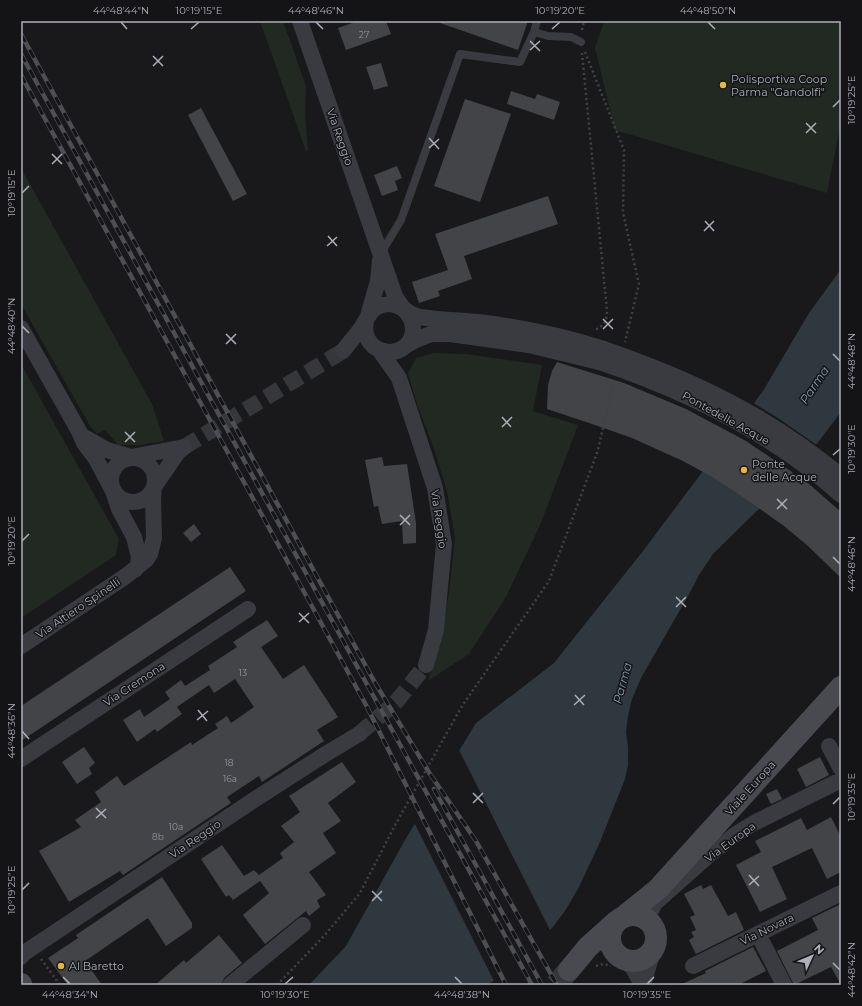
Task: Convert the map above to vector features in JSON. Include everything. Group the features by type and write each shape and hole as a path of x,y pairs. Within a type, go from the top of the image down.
{"main road":[{"name":"Viale Europa","path":"655,899 841,687"},
{"name":"Via Europa","path":"620,962 611,947 610,938 612,928 620,920 655,899"},
{"path":"580,966 584,957 592,954 613,956 620,962 644,959 651,952 654,940 652,918 655,899"},
{"path":"580,966 588,947 620,920 632,915 642,917 650,923 654,940"}],"street":[{"name":"Via Reggio","path":"300,21 395,296 402,308 410,317 413,327 411,338 402,348 399,378"},
{"name":"Via Reggio","path":"381,254 378,281 367,318 365,331 366,336 368,341 378,349 399,378 435,488 444,544 436,630 426,665"},
{"path":"601,355 565,338 479,322 420,317 392,304 381,306 372,311 343,351 378,349 390,352 402,348 418,338 431,334 455,334 646,363 681,377 736,405 797,442 841,476"},
{"path":"21,328 80,433 84,443 96,458 113,491 119,498 133,503 146,499 159,478 184,446 122,460 114,467 110,476 111,486 113,491 119,509 137,545 139,560 135,570"},
{"name":"Pontedelle Acque","path":"601,355 639,376 679,392 749,429 785,452 841,494"},
{"path":"80,433 87,440 107,450 131,458 141,459 152,468 155,478 154,487"},
{"name":"Via Altiero Spinelli","path":"21,646 135,570 147,559 152,547 154,533 154,487"},
{"name":"Via Cremona","path":"21,758 248,609"},
{"name":"Via Reggio","path":"25,952 253,800 359,734"},
{"path":"830,746 841,769"},
{"name":"Via Europa","path":"655,899 655,903 709,855 736,834 754,823 841,780"},
{"name":"Via Novara","path":"693,966 841,892"},
{"path":"230,985 303,925"},
{"path":"758,934 784,985"},
{"path":"642,985 654,940"},
{"path":"620,962 633,968 642,985"}],"lane":[{"path":"381,254 401,220 460,54 520,62 534,32 537,21"},
{"path":"534,32 548,36 571,37 581,42"}],"path":[{"path":"581,42 607,311 603,324 598,329 592,331"},
{"path":"581,42 624,150 623,213 639,284 624,345"},
{"path":"276,985 324,936 360,893 394,827 462,706 549,581 597,453 616,376"},
{"path":"25,952 60,985"},
{"path":"580,966 620,962"}],"shaded area":[{"path":"260,21 283,21 306,86 305,114 308,150 306,151"},
{"name":"Polisportiva Coop Parma \"Gandolfi\"","path":"604,21 841,21 841,122 827,193 615,130 595,48"},
{"path":"21,168 152,404 164,441 141,445 118,445 105,430 97,434 90,426 21,304"},
{"path":"434,353 466,354 542,365 533,411 578,425 541,523 506,597 469,654 428,681 442,637 455,538 447,491 408,374 416,358"},
{"path":"21,364 119,539 116,555 21,618"}],"water":[{"name":"Parma","path":"841,269 841,412 819,441 768,500 713,554 699,575 641,678 632,699 628,716 626,731 628,765 625,779 600,842 578,889 565,911 552,928 504,975 488,984 309,985 346,946 405,840 476,723 554,663 643,551 763,391 809,313"}],"pier":[{"path":"752,402 818,446 794,473 730,432"},
{"path":"458,748 551,932 519,965 495,983 414,822"}],"building":[{"path":"358,21 386,21 391,34 346,50 338,28"},
{"path":"440,21 528,21 518,50 440,23"},
{"path":"381,63 388,86 374,90 366,67"},
{"path":"511,91 535,99 537,94 560,102 554,120 507,104"},
{"path":"465,99 511,114 480,202 434,186"},
{"path":"201,108 247,194 233,201 188,115"},
{"path":"397,166 402,178 395,181 398,190 382,196 374,175"},
{"path":"548,196 558,224 464,256 472,279 438,291 440,296 419,303 412,282 448,270 435,234"},
{"name":"Ponte delle Acque","path":"557,362 624,383 686,409 746,441 809,484 841,512 841,578 808,546 784,526 714,478 683,461 632,438 547,409 548,385 552,371"},
{"path":"382,457 384,466 407,464 416,523 416,543 403,544 402,521 382,524 378,506 374,507 365,460"},
{"path":"194,524 201,534 191,542 183,533"},
{"path":"230,567 246,591 21,741 21,706"},
{"path":"267,620 278,636 261,647 283,679 304,665 338,717 317,730 324,741 262,782 259,776 227,797 231,803 123,875 120,871 69,902 39,851 81,827 75,820 101,802 95,792 117,776 124,786 191,742 192,745 218,728 215,724 227,716 231,723 254,707 235,679 214,693 209,685 177,707 182,714 157,732 155,729 137,742 123,720 140,709 144,717 170,699 165,692 181,680 185,686 210,670 208,666 237,647 233,642"},
{"path":"84,747 95,763 89,768 92,774 77,784 62,762"},
{"path":"820,757 829,775 806,787 797,769"},
{"path":"342,762 356,782 328,803 341,821 323,833 336,853 309,872 326,895 317,900 320,907 309,916 306,911 265,944 243,915 269,893 260,881 233,900 229,895 226,897 201,859 222,845 244,876 254,870 259,875 283,858 280,853 294,842 281,826 300,812 289,796"},
{"path":"777,789 782,799 771,804 766,794"},
{"path":"831,817 841,837 841,872 827,879 812,848 772,867 787,899 760,912 736,865 761,852 755,841 801,818 807,830"},
{"path":"162,877 192,923 192,928 166,946 148,918 85,961 102,985 68,985 48,958 78,938 76,935"},
{"path":"701,885 703,889 711,885 728,916 736,912 744,930 696,954 689,940 694,937 691,932 696,930 690,917 695,915 684,894"},
{"path":"841,904 841,985 831,967 794,985 777,951 818,930 812,918"},
{"path":"219,935 242,963 224,978 221,985 155,985 184,960 186,963"},
{"path":"753,947 766,971 738,985 680,985 706,973 705,971"}],"tunnel":[{"path":"184,447 343,351"},
{"path":"359,734 396,702 426,665"},
{"path":"556,985 569,970"}],"railway":[{"path":"21,34 374,681 430,774 476,841 557,985"},
{"path":"21,54 532,985"},
{"path":"21,75 366,705 506,985"},
{"path":"434,789 542,985"}],"place":[{"name":"Polisportiva Coop Parma \"Gandolfi\"","path":"723,85"},
{"name":"Ponte delle Acque","path":"744,470"},
{"name":"Al Baretto","path":"61,966"}]}
